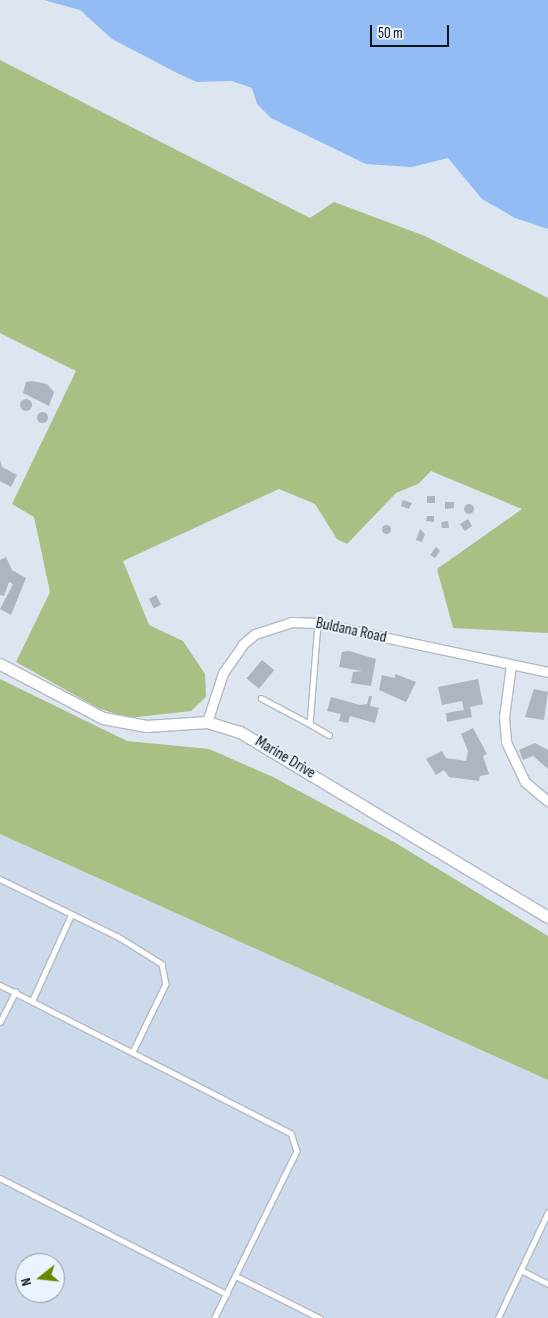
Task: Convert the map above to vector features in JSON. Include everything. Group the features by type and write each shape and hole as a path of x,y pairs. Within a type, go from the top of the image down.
{"street":[{"name":"Buldana Road","path":"207,722 222,673 243,644 273,626 318,623 548,672"},
{"name":"Marine Drive","path":"0,664 103,718 124,724 207,722 264,745 548,917"},
{"path":"511,665 504,717 506,742 525,782 548,801"}],"lane":[{"path":"310,724 318,623"},
{"path":"261,698 329,734"},
{"path":"0,879 158,958 167,973 166,984 133,1052"},
{"path":"32,1001 71,915"},
{"path":"0,984 284,1126 296,1141 297,1151 238,1277 215,1318"},
{"path":"0,1022 15,992"},
{"path":"0,1178 227,1294"},
{"path":"498,1318 548,1212"},
{"path":"521,1270 548,1284"},
{"path":"238,1277 320,1318"}],"shaded area":[{"path":"0,834 548,1080 548,1318 0,1318"}],"green space":[{"path":"0,60 310,218 334,202 425,236 548,298 548,633 453,628 437,569 522,509 431,471 418,484 396,493 347,544 337,539 315,504 279,489 123,561 149,625 183,641 205,674 206,697 191,711 128,718 98,708 16,662 50,592 34,517 12,504 76,371 0,333"},
{"path":"0,679 127,741 209,749 273,777 394,842 548,936 548,1080 0,834"}],"water":[{"path":"44,0 548,0 548,229 515,218 482,199 448,158 412,167 366,164 271,118 257,104 252,88 232,81 197,82 112,39 80,10"}],"building":[{"path":"32,381 47,384 54,392 49,406 23,393 26,382"},
{"path":"24,399 28,399 32,405 28,411 24,411 20,407 20,403"},
{"path":"40,412 44,412 47,417 46,421 40,422 37,419 37,415"},
{"path":"0,460 2,467 17,475 11,487 0,481"},
{"path":"427,496 435,496 435,503 427,503"},
{"path":"403,500 412,503 409,509 401,506"},
{"path":"445,502 454,502 454,508 445,509"},
{"path":"467,504 471,504 474,509 473,513 467,514 464,511 464,507"},
{"path":"427,516 434,516 434,522 426,521"},
{"path":"468,519 472,526 465,531 460,524"},
{"path":"448,521 449,528 442,528 441,522"},
{"path":"386,525 390,529 386,533 382,529"},
{"path":"420,529 425,534 422,542 416,540"},
{"path":"436,547 440,551 435,558 430,555"},
{"path":"6,557 12,570 26,578 11,615 0,609 13,584 9,582 4,596 0,595 0,560"},
{"path":"156,595 161,605 154,608 149,599"},
{"path":"349,651 376,659 371,686 351,683 353,672 362,671 339,667 342,652"},
{"path":"262,660 274,670 259,689 247,678"},
{"path":"395,674 416,682 406,702 379,690 382,675 395,678"},
{"path":"478,679 483,704 470,707 472,717 447,722 446,713 464,710 462,701 442,705 438,687"},
{"path":"534,689 548,692 544,720 525,717"},
{"path":"369,696 372,696 370,706 379,708 375,723 350,716 348,723 339,721 341,714 327,711 331,697 360,705 367,704"},
{"path":"473,728 487,754 483,756 489,774 480,776 479,781 449,777 444,770 436,775 426,759 442,751 446,758 466,761 468,751 461,734"},
{"path":"535,743 548,750 548,769 533,756 523,760 519,750"}]}
